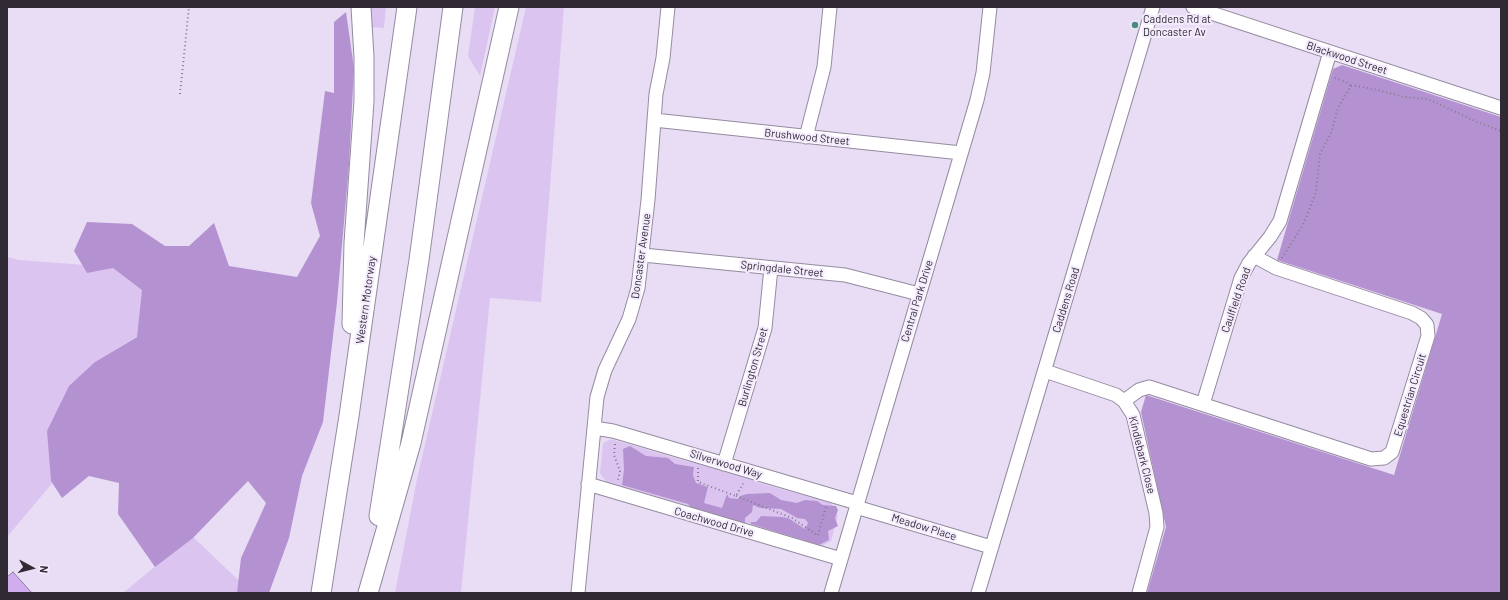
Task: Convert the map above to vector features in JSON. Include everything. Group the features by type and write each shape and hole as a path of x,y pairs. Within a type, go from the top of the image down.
{"highway":[{"path":"349,416 354,243 364,101 364,57 361,7"},
{"name":"Western Motorway","path":"321,593 349,416 407,7"},
{"path":"368,593 419,260 453,7"},
{"path":"368,593 411,443 509,7"}],"street":[{"name":"Doncaster Avenue","path":"578,593 588,484 600,384 610,356 633,310 638,288 643,255 654,120 668,7"},
{"path":"806,137 824,67 830,7"},
{"name":"Central Park Drive","path":"831,593 981,83 990,7"},
{"name":"Caddens Road","path":"978,593 1153,7"},
{"name":"Blackwood Street","path":"1193,7 1501,108"},
{"name":"Caulfield Road","path":"1202,404 1241,278 1254,256 1270,237 1280,221 1330,52"},
{"name":"Brushwood Street","path":"654,120 961,154"},
{"name":"Springdale Street","path":"643,255 857,277 919,294"},
{"name":"Equestrian Circuit","path":"1202,404 1371,459 1384,458 1394,448 1428,336 1428,329 1424,321 1412,313 1276,268 1254,256"},
{"name":"Burlington Street","path":"724,464 765,328 771,268"},
{"path":"1045,371 1111,393 1124,401 1139,390 1149,387 1202,404"},
{"name":"Kindlebark Close","path":"1124,401 1134,418 1157,520 1156,535 1139,593"},
{"name":"Silverwood Way","path":"594,428 613,431 857,505"},
{"name":"Coachwood Drive","path":"588,484 841,559"},
{"name":"Meadow Place","path":"857,505 992,547"}],"path":[{"path":"180,94 189,7"},
{"path":"1332,76 1346,82 1351,86 1378,90 1404,97 1428,99 1475,121 1501,131"},
{"path":"1278,262 1304,223 1316,192 1320,154 1331,133 1338,108 1351,86"},
{"path":"615,442 614,455 620,471 615,484"},
{"path":"699,460 698,482 792,518 817,535"},
{"path":"736,496 745,479"},
{"path":"815,542 827,505"}],"shaded area":[{"path":"370,7 386,7 384,28 371,27"},
{"path":"475,7 495,7 480,76 468,56"},
{"path":"526,7 564,7 541,302 490,298 461,593 395,593 417,479"},
{"path":"346,12 354,68 349,165 337,302 323,422 302,476 289,538 269,593 237,593 241,558 266,503 248,481 193,538 155,567 118,514 119,483 89,476 62,498 51,481 47,431 69,386 95,362 137,337 142,290 113,268 87,273 74,251 87,222 132,224 165,246 189,246 214,223 229,266 297,277 320,236 311,203 325,91 334,93 334,22"},
{"path":"1342,65 1501,117 1501,593 1147,593 1166,527 1141,412 1146,395 1394,475 1442,314 1277,260 1333,69"},
{"path":"7,257 19,260 151,270 185,307 95,362 54,481 7,537"},
{"path":"611,439 689,462 694,459 753,476 756,482 831,503 838,516 831,541 822,546 740,521 689,511 686,505 606,482 600,473 603,443"},
{"path":"630,446 646,456 668,458 675,464 694,467 693,475 696,483 708,487 704,503 722,508 727,494 729,498 738,499 740,496 747,494 770,493 781,500 797,503 805,500 817,501 823,505 836,506 838,510 835,518 838,526 828,531 829,540 819,545 751,524 751,522 756,522 761,516 781,517 788,518 805,529 808,523 805,519 797,518 781,509 760,508 753,505 752,512 745,518 745,526 692,509 688,504 622,485 624,470 623,449"},
{"path":"192,536 252,593 123,593"}],"building":[{"path":"13,572 32,593 7,593 7,577"}],"place":[{"name":"Caddens Rd at Doncaster Av","path":"1135,25"}]}
